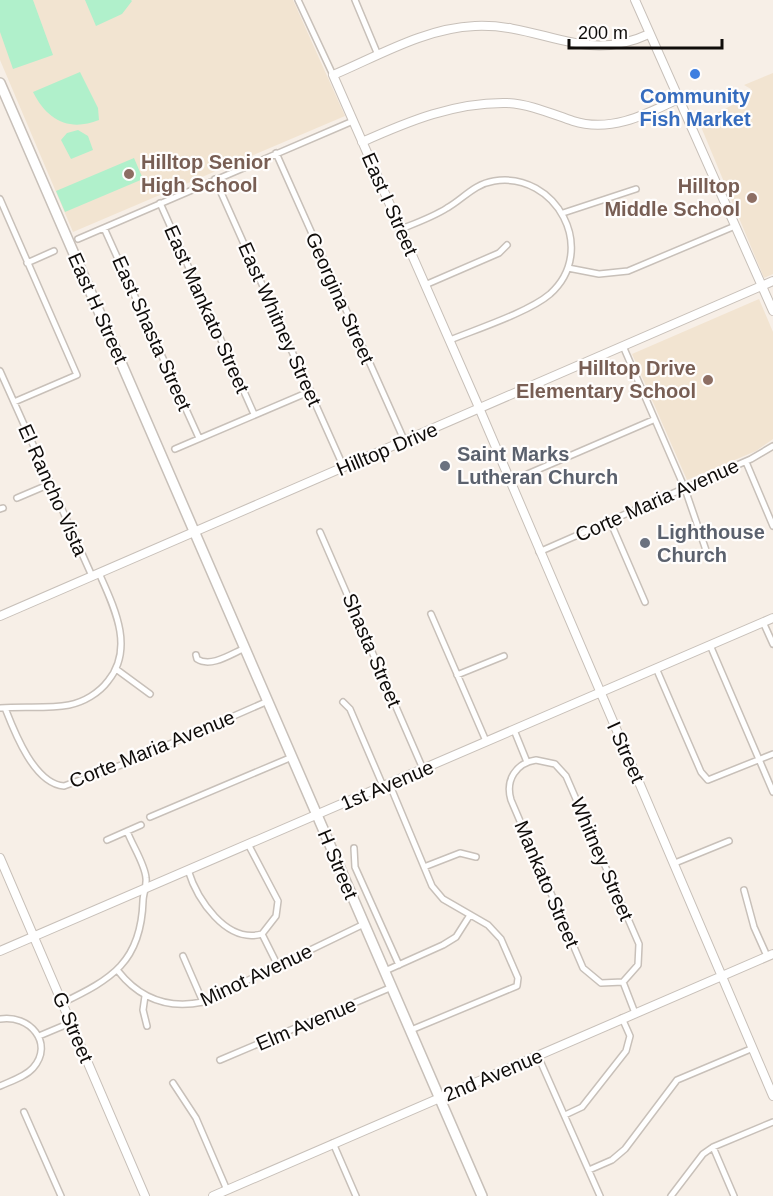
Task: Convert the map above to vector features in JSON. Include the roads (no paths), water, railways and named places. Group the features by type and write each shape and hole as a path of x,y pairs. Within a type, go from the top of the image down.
{"main road":[{"name":"East H Street","path":"0,83 195,532"},
{"name":"H Street","path":"195,532 482,1196"}],"street":[{"name":"East I Street","path":"298,0 479,409"},
{"path":"355,0 378,55"},
{"path":"635,0 773,311"},
{"path":"333,75 426,35 472,26 517,28 592,47 615,46 650,34"},
{"path":"362,142 430,113 479,104 513,104 583,124 605,125 624,122 678,99"},
{"path":"78,239 353,121"},
{"name":"Georgina Street","path":"276,153 405,442"},
{"name":"East Whitney Street","path":"215,179 344,468"},
{"path":"401,229 446,209 476,187 499,180 513,180 536,187 550,196 563,213 571,242 568,268 556,287 541,300 450,340"},
{"path":"563,213 636,189"},
{"path":"0,200 77,375 14,402"},
{"name":"East Mankato Street","path":"160,203 254,414"},
{"path":"568,268 599,274 626,271 735,226"},
{"name":"East Shasta Street","path":"104,228 199,438"},
{"path":"425,285 499,253 507,245"},
{"path":"27,263 54,251"},
{"name":"Hilltop Drive","path":"0,616 773,281"},
{"path":"623,346 684,489 708,556"},
{"name":"El Rancho Vista","path":"0,371 120,629 121,651 116,669"},
{"path":"175,449 310,391"},
{"name":"I Street","path":"479,409 773,1095"},
{"path":"509,482 653,420"},
{"name":"Corte Maria Avenue","path":"539,552 746,462 773,446"},
{"path":"746,462 773,526"},
{"path":"17,498 51,484"},
{"path":"610,521 645,602"},
{"name":"Shasta Street","path":"320,532 423,769"},
{"path":"431,615 486,741"},
{"name":"1st Avenue","path":"0,951 773,618"},
{"path":"763,622 773,644"},
{"path":"710,645 773,792"},
{"path":"196,655 197,659 204,664 245,648"},
{"path":"457,675 504,656"},
{"path":"657,668 701,772 708,780 714,780 773,754"},
{"path":"2,708 74,704 99,691 116,669 150,694"},
{"name":"Corte Maria Avenue","path":"2,708 21,747 47,779 64,786 124,764 268,701"},
{"path":"343,702 351,709 432,886 444,899 488,925 501,939 516,976 517,986 411,1030"},
{"path":"514,730 527,762"},
{"path":"150,817 292,757"},
{"name":"Whitney Street","path":"527,762 536,760 551,762 564,772 570,784 639,944 638,965 622,982"},
{"name":"Mankato Street","path":"527,762 513,774 509,796 583,968 601,983 622,982"},
{"path":"107,840 141,825"},
{"path":"62,1003 98,986 118,971 137,936 146,878 127,831"},
{"path":"675,863 729,841"},
{"path":"188,870 204,901 227,928 242,935 262,934 275,920 278,901 248,844"},
{"path":"354,848 355,867 399,965"},
{"path":"424,867 460,853 476,857"},
{"name":"G Street","path":"0,858 145,1196"},
{"path":"744,890 754,927 770,955"},
{"path":"385,971 456,937 470,915"},
{"name":"Minot Avenue","path":"118,971 145,996 160,1003 204,1002 364,924"},
{"path":"262,934 278,966"},
{"name":"2nd Avenue","path":"213,1196 770,955"},
{"path":"183,956 204,1002"},
{"path":"622,982 635,1013"},
{"name":"Elm Avenue","path":"220,1060 392,987"},
{"path":"145,996 143,1010 147,1026"},
{"path":"565,1115 582,1107 626,1051 630,1036 622,1018"},
{"path":"0,1019 22,1021 39,1036 40,1055 34,1067 22,1076 0,1086"},
{"path":"39,1036 70,1023"},
{"path":"589,1170 612,1160 625,1149 677,1080 753,1048"},
{"path":"538,1056 600,1196"},
{"path":"173,1083 196,1118 227,1190"},
{"path":"24,1112 62,1196"},
{"path":"671,1196 703,1154 713,1147 773,1122"},
{"path":"333,1143 356,1196"},
{"path":"713,1147 734,1196"}],"place":[{"name":"Community Fish Market","path":"695,74"},
{"name":"Hilltop Senior High School","path":"129,174"},
{"name":"Hilltop Middle School","path":"752,198"},
{"name":"Hilltop Drive Elementary School","path":"708,380"},
{"name":"Saint Marks Lutheran Church","path":"445,466"},
{"name":"Lighthouse Church","path":"645,543"}]}
